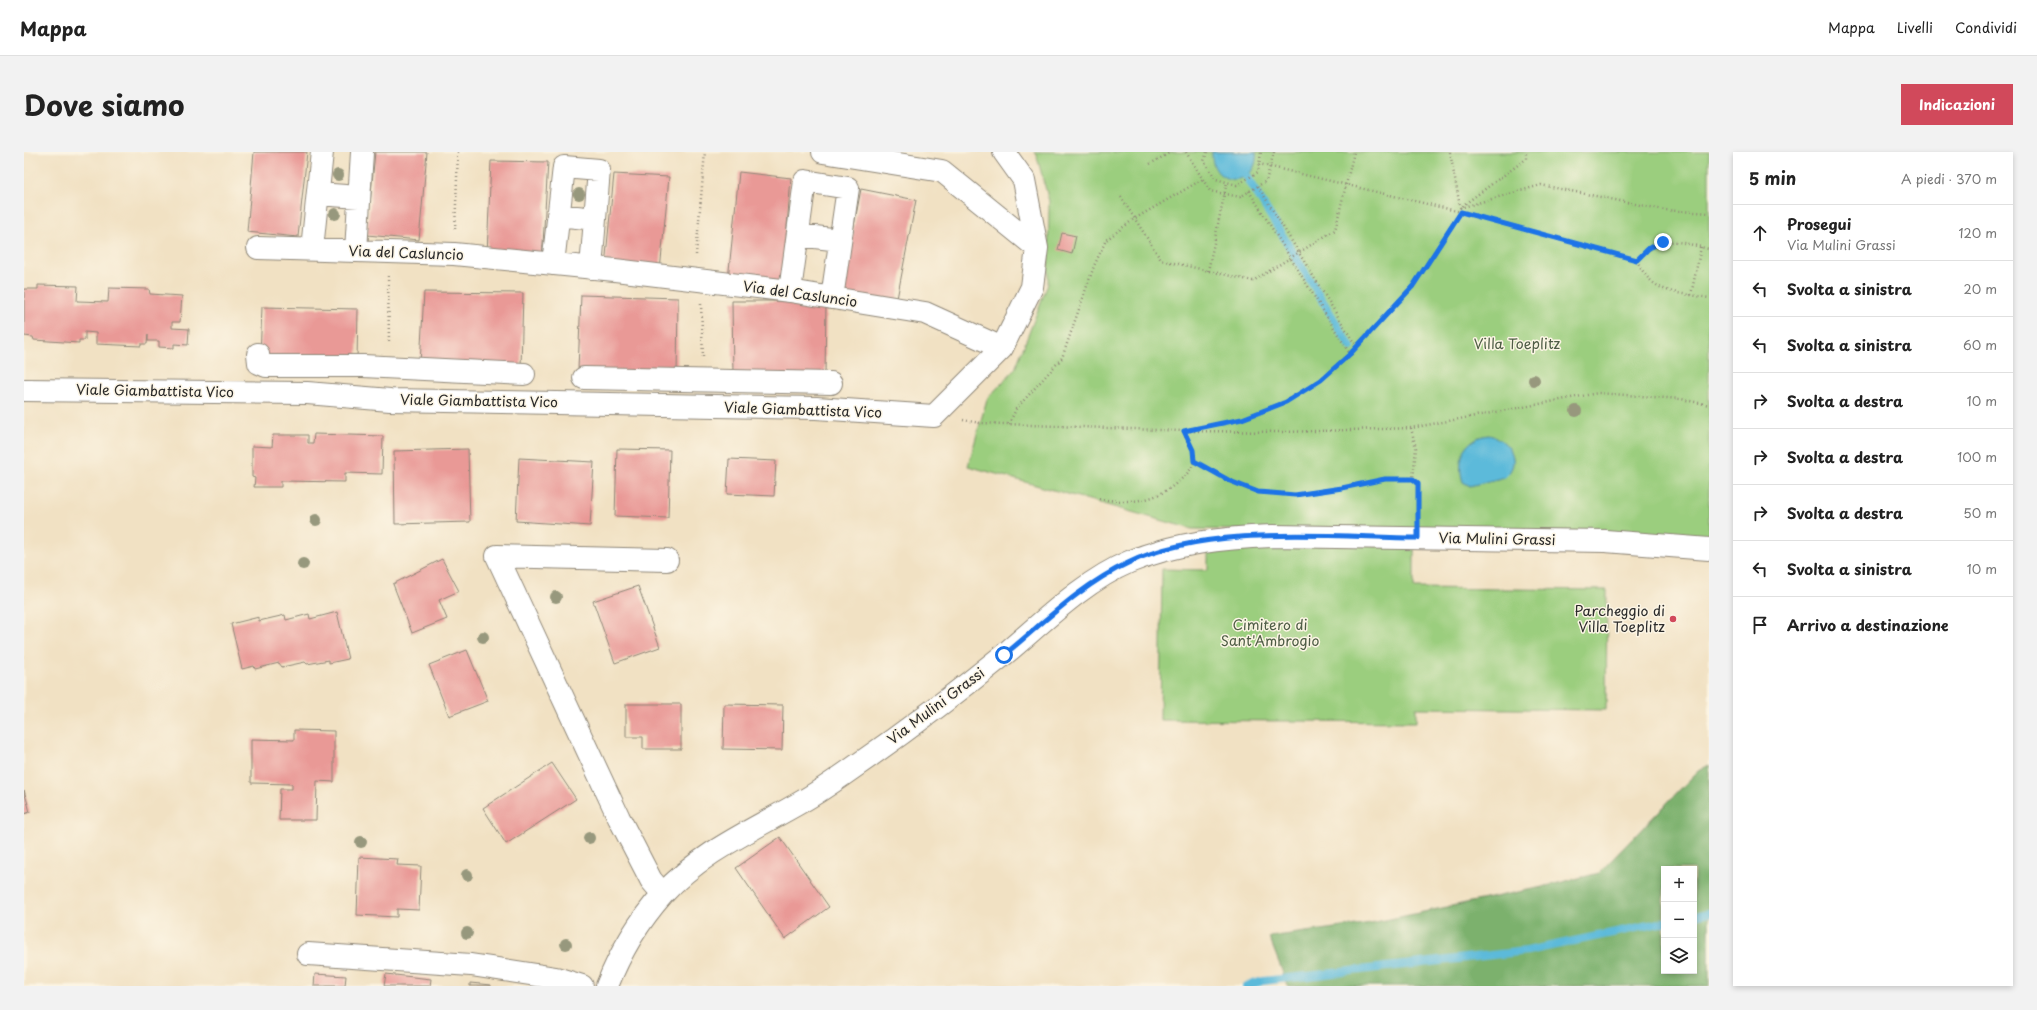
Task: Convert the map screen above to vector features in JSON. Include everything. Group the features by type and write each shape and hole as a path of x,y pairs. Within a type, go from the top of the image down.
{"street":[{"path":"312,249 322,152"},
{"path":"356,250 362,152"},
{"path":"823,152 942,170 1037,248"},
{"path":"1002,348 1032,287 1037,248 1024,180 1004,152"},
{"path":"553,264 564,167 599,170 591,268"},
{"path":"790,291 805,181 848,188 832,298"},
{"path":"318,194 359,197"},
{"path":"558,215 595,219"},
{"path":"798,235 840,240"},
{"name":"Via del Casluncio","path":"258,248 454,254 790,291 924,313 1002,348"},
{"name":"Viale Giambattista Vico","path":"24,390 307,393 390,400 816,408 934,416 1002,348"},
{"path":"258,354 259,363 266,366 390,362 524,374"},
{"path":"390,362 390,400"},
{"path":"584,378 703,372 831,383"},
{"path":"702,407 703,372"},
{"name":"Via Mulini Grassi","path":"607,986 616,963 639,926 663,894 689,870 718,848 801,802 853,768 1004,655 1061,607 1094,583 1128,563 1155,553 1193,543 1234,538 1272,536 1605,542 1709,549"},
{"path":"663,894 651,880 616,812 497,556 667,560"},
{"path":"308,954 479,966 556,978 582,986"}],"path":[{"path":"454,254 458,152"},
{"path":"703,372 697,280 705,152"},
{"path":"1150,164 1171,152"},
{"path":"1186,152 1210,191 1240,197 1266,181 1274,152"},
{"path":"1207,152 1204,161 1216,180 1237,185 1258,172 1261,152"},
{"path":"1121,197 1161,260 1253,281 1335,230 1354,152"},
{"path":"1184,431 1242,419 1286,402 1321,380 1350,354 1413,286 1461,212 1450,152"},
{"path":"1460,208 1526,158 1526,152"},
{"path":"1260,164 1461,212 1637,260 1648,280 1659,288 1709,298"},
{"path":"1009,424 1016,409 1062,358 1094,266 1106,240 1134,219 1203,179"},
{"path":"1208,271 1227,182"},
{"path":"1258,186 1356,346"},
{"path":"1460,208 1541,186 1665,210 1709,213"},
{"path":"1249,192 1350,354"},
{"path":"1637,260 1649,248 1663,242 1676,242 1709,249"},
{"path":"1691,295 1701,247"},
{"path":"387,252 390,362"},
{"path":"980,423 1184,431 1283,432 1411,428 1598,393 1681,399 1709,405"},
{"path":"1411,428 1416,448 1413,479"},
{"path":"1099,499 1122,502 1145,500 1170,489 1189,472 1194,461 1193,450 1184,431"},
{"path":"1194,461 1230,481 1258,492 1295,495 1342,488 1385,479 1413,479 1418,483 1418,538"}],"green space":[{"name":"Villa Toeplitz","path":"1034,152 1709,152 1709,538 1192,529 968,466 987,399 1015,369 1048,284 1049,201 1037,157"},
{"name":"Cimitero di Sant'Ambrogio","path":"1208,544 1414,546 1414,588 1607,590 1606,710 1416,708 1416,722 1160,720 1162,569 1208,570"},
{"path":"1709,765 1709,986 1288,986 1269,937 1371,923 1542,887 1599,873 1698,771"}],"water":[{"path":"1212,152 1256,152 1255,164 1251,172 1243,177 1235,179 1226,178 1219,173 1213,164"},
{"path":"1489,435 1502,441 1508,446 1513,458 1513,464 1505,477 1470,486 1463,482 1461,474 1464,451 1473,440"}],"building":[{"path":"254,152 307,152 298,237 247,232"},
{"path":"375,152 427,152 419,240 367,235"},
{"path":"491,161 548,162 542,260 487,254"},
{"path":"739,172 791,178 782,287 728,280"},
{"path":"614,174 669,177 660,271 605,266"},
{"path":"861,189 916,200 896,304 841,295"},
{"path":"1062,233 1076,236 1072,254 1058,250"},
{"path":"38,285 78,286 77,301 108,302 109,288 149,289 150,294 182,296 180,322 172,322 172,328 189,329 188,345 174,344 174,348 159,347 159,341 148,341 148,334 147,344 141,344 141,346 96,344 96,333 85,332 85,340 79,340 79,343 34,340 33,337 24,336 24,289 38,289"},
{"path":"424,292 523,293 521,368 420,364"},
{"path":"581,295 678,298 677,375 578,370"},
{"path":"732,301 826,301 825,376 733,375"},
{"path":"262,307 358,309 357,360 260,357"},
{"path":"314,434 383,436 382,474 345,473 345,482 281,481 281,487 254,487 255,478 252,477 252,446 272,447 273,435 308,435 308,443 313,443"},
{"path":"468,449 470,522 395,524 394,451"},
{"path":"617,449 670,450 668,518 615,516"},
{"path":"519,458 594,462 590,526 516,521"},
{"path":"729,459 776,461 774,496 727,494"},
{"path":"442,559 459,591 439,600 447,619 412,633 393,584"},
{"path":"638,586 660,647 615,663 593,601"},
{"path":"337,612 348,659 329,663 329,660 307,664 305,662 282,667 279,663 255,669 254,666 242,669 231,624 259,617 259,621 285,615 286,620 309,614 310,619"},
{"path":"467,650 488,701 449,716 429,665"},
{"path":"626,704 681,704 681,749 643,749 643,737 626,737"},
{"path":"724,704 783,705 782,750 723,749"},
{"path":"294,730 334,731 334,782 317,781 316,820 279,820 280,789 292,789 292,784 251,783 251,739 294,740"},
{"path":"552,763 576,799 506,844 483,808"},
{"path":"24,790 30,812 24,814"},
{"path":"780,837 829,907 785,939 736,868"},
{"path":"359,857 398,859 397,865 421,866 419,910 397,909 397,917 357,915"},
{"path":"315,974 346,976 345,986 314,986"},
{"path":"386,974 431,979 430,986 384,986"},
{"path":"470,983 491,985 491,986 470,986"}],"waterway":[{"path":"1246,176 1351,347"},
{"path":"1697,915 1709,913"},
{"path":"1246,986 1263,981 1527,951 1661,923"}],"place":[{"name":"Parcheggio di Villa Toeplitz","path":"1673,619"}],"route":[{"path":"1004,655 1061,607 1094,583 1128,563 1155,553 1193,543 1234,538 1272,536 1418,538 1418,483 1413,479 1385,479 1342,488 1295,495 1258,492 1230,481 1194,461 1193,450 1184,431 1242,419 1286,402 1321,380 1350,354 1413,286 1461,212 1637,260 1649,248 1663,242"}]}
